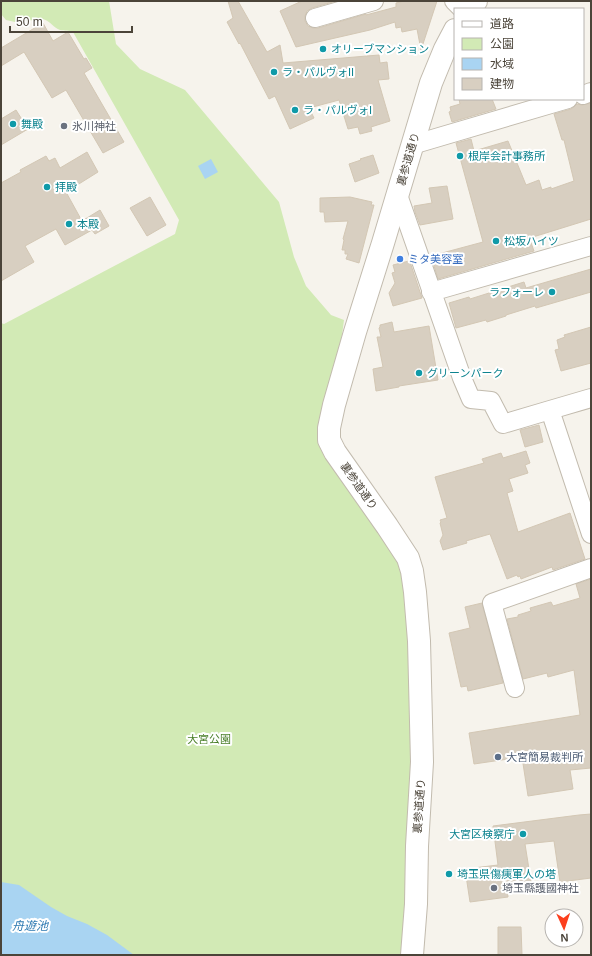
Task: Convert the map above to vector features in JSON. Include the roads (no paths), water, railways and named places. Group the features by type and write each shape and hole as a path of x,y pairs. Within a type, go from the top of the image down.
{"street":[{"path":"315,18 374,1"},
{"name":"裏参道通り","path":"412,955 416,904 417,846 422,762 419,641 412,571 408,558 335,452 329,440 329,428 355,332 431,84 445,49 454,32"},
{"path":"412,145 565,100"},
{"path":"398,195 431,292 471,399 491,401 503,424 591,398"},
{"path":"431,292 591,246"},
{"path":"550,410 591,534"},
{"path":"515,688 492,603 591,568"}],"water":[{"path":"211,159 218,172 205,179 198,166"},
{"name":"舟遊池","path":"1,882 19,885 51,907 107,935 134,955 1,955"}],"place":[{"name":"オリーブマンション","path":"323,49"},
{"name":"ラ・パルヴォII","path":"274,72"},
{"name":"ラ・パルヴォI","path":"295,110"},
{"name":"舞殿","path":"13,124"},
{"name":"氷川神社","path":"64,126"},
{"name":"根岸会計事務所","path":"460,156"},
{"name":"拝殿","path":"47,187"},
{"name":"本殿","path":"69,224"},
{"name":"松坂ハイツ","path":"496,241"},
{"name":"ミタ美容室","path":"400,259"},
{"name":"ラフォーレ","path":"552,292"},
{"name":"グリーンパーク","path":"419,373"},
{"name":"大宮簡易裁判所","path":"498,757"},
{"name":"大宮区検察庁","path":"523,834"},
{"name":"埼玉県傷痍軍人の塔","path":"449,874"},
{"name":"埼玉縣護國神社","path":"494,888"}],"park label":[{"name":"大宮公園","path":"209,739"}]}
